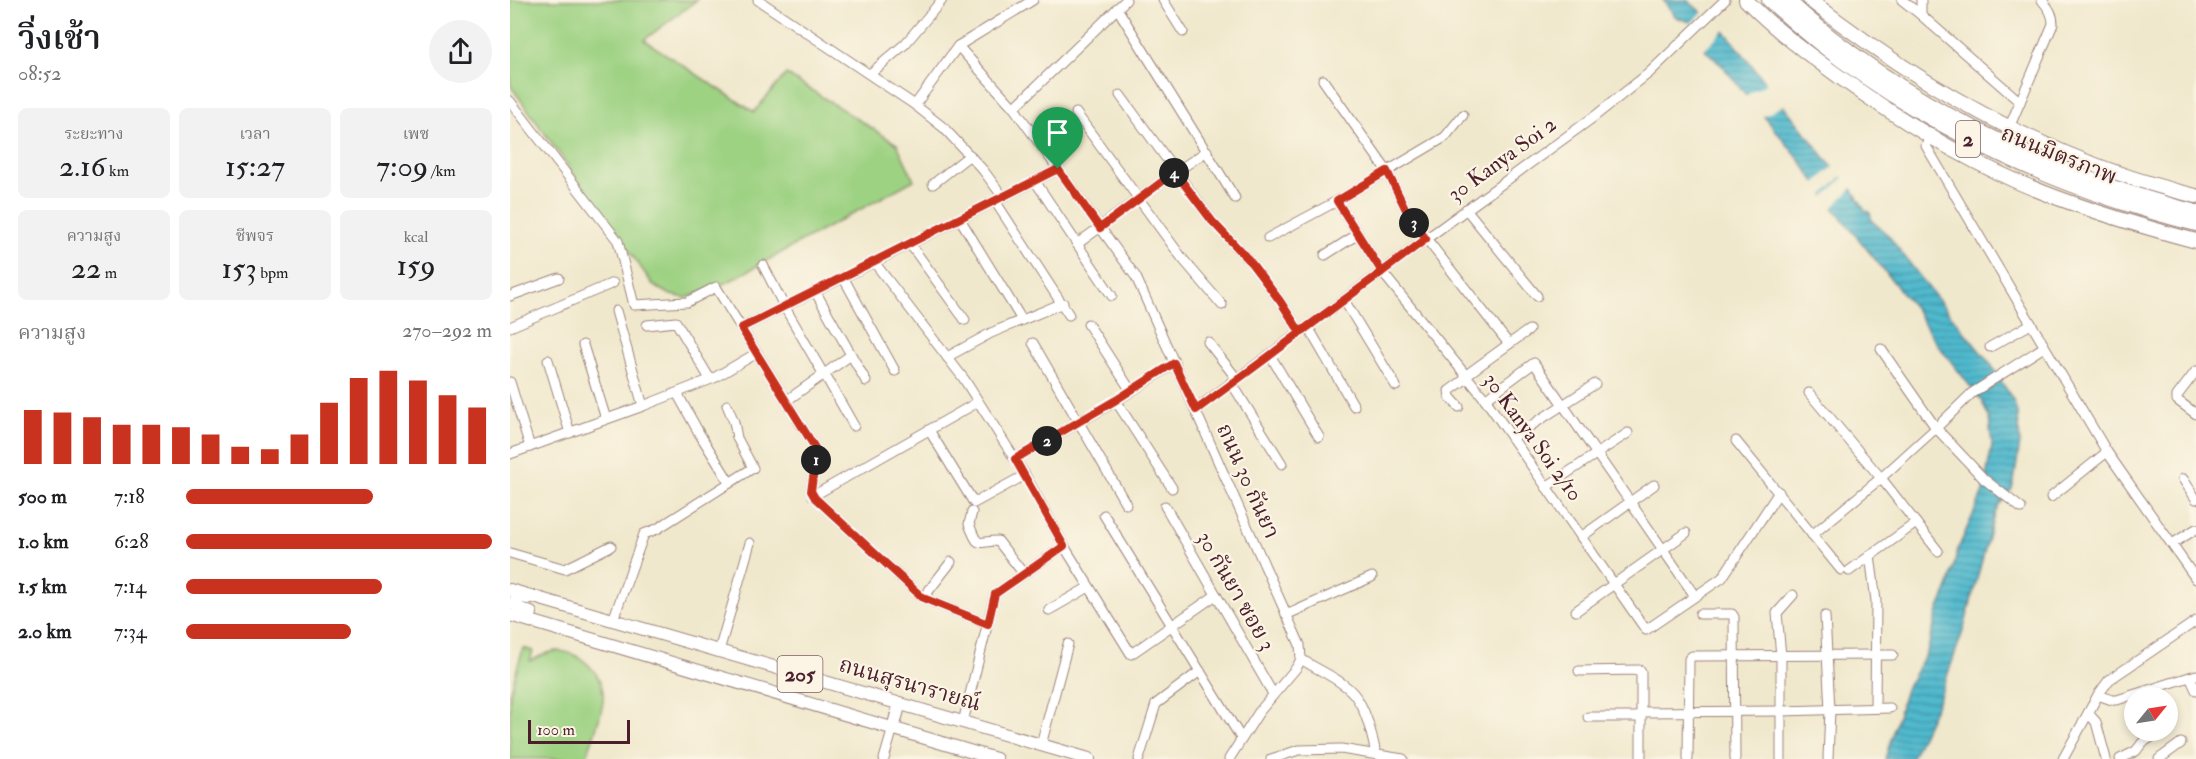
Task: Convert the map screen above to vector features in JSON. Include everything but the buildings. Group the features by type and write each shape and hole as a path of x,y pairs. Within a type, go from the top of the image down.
{"highway":[{"path":"1746,0 1812,57 1878,104 1929,136 2018,182 2061,199 2105,215 2196,241"},
{"name":"ถนนมิตรภาพ","path":"1769,0 1822,45 1883,89 1985,147 2077,187 2154,213 2196,224"},
{"name":"ถนนมิตรภาพ","path":"1787,0 1889,79 1985,134 2030,155 2108,186 2196,212"},
{"path":"1810,0 1885,56 1922,80 2009,128 2107,170 2196,196"}],"main road":[{"name":"ถนนสุรนารายณ์","path":"510,590 1082,758"},
{"name":"ถนนสุรนารายณ์","path":"547,600 518,596 514,603 518,608 545,618 554,628"},
{"name":"ถนนสุรนารายณ์","path":"510,615 996,759"},
{"path":"893,728 900,703"}],"street":[{"path":"759,0 915,105 944,128 970,155 1069,315"},
{"path":"870,74 905,44 942,0"},
{"path":"915,105 958,46 1034,0"},
{"path":"1014,108 1126,0"},
{"path":"1163,0 1183,32"},
{"name":"30 Kanya Soi 2","path":"1196,410 1595,116 1649,73 1725,0"},
{"path":"1902,0 2020,102"},
{"path":"1921,0 1921,15"},
{"path":"2009,128 2054,24 2050,10 2042,0"},
{"path":"1117,8 1235,198"},
{"name":"ถนน 30 กันยา","path":"958,46 1014,108 1136,277 1299,645 1301,660"},
{"path":"1323,80 1387,171 1410,218 1509,344"},
{"path":"1120,95 1212,221 1249,260 1304,330 1354,406"},
{"path":"510,101 618,241 634,305 687,302 716,287 817,451 811,491 813,495 923,598 988,624"},
{"path":"1076,113 1182,258 1222,305"},
{"path":"1268,238 1337,201 1445,137 1463,115"},
{"path":"1929,136 1926,146 2107,452 2196,579"},
{"path":"1077,244 1207,151"},
{"path":"933,184 970,155"},
{"path":"741,328 1058,169"},
{"path":"1035,181 1112,296"},
{"name":"30 Kanya Soi 2/10","path":"1337,201 1382,272 1485,399 1646,630 1695,596"},
{"path":"1466,209 1537,296"},
{"path":"960,219 1022,320"},
{"path":"1325,255 1358,234"},
{"path":"910,244 964,320"},
{"path":"874,262 947,357 1026,475 1064,546 1131,654 1216,595"},
{"path":"763,265 784,306 854,426"},
{"path":"843,277 895,371"},
{"path":"510,296 559,278"},
{"path":"510,327 613,284"},
{"path":"815,291 866,381"},
{"path":"1344,300 1396,386"},
{"path":"947,357 991,333 1063,303"},
{"path":"616,311 643,406"},
{"path":"647,325 667,321 676,322 710,379"},
{"path":"1089,324 1131,391"},
{"path":"1990,348 2031,324"},
{"path":"1459,407 1450,397 1449,391 1529,330"},
{"path":"1208,342 1234,381 1282,464"},
{"path":"1033,343 1126,504"},
{"path":"583,345 606,419"},
{"path":"1812,535 1881,478 1972,393 2044,346"},
{"path":"1881,349 1936,428 1984,479 2021,508"},
{"path":"510,454 677,393 710,379 757,353"},
{"path":"786,401 851,354"},
{"path":"1270,355 1319,437"},
{"path":"548,360 570,433"},
{"path":"1015,459 1080,422 1174,363"},
{"path":"1485,399 1534,363 1695,596 1722,578 1779,492"},
{"path":"2196,371 2177,396 2177,400 2196,414"},
{"path":"510,382 530,447"},
{"path":"1512,438 1595,384"},
{"path":"677,393 730,483"},
{"path":"1809,393 1881,478 1938,551"},
{"path":"1116,400 1172,489"},
{"path":"813,495 978,402"},
{"path":"613,620 644,534 657,529 753,468 737,438 727,405"},
{"path":"928,430 974,503 1026,475"},
{"path":"1546,487 1628,433"},
{"path":"1736,441 1812,535 1845,570 1916,524"},
{"path":"2050,497 2107,452"},
{"path":"2183,479 2196,499"},
{"path":"1581,537 1654,485"},
{"name":"30 กันยา ซอย 3","path":"1165,506 1273,694"},
{"path":"972,512 969,524 978,541 982,544 998,541 1023,573"},
{"path":"1104,515 1241,738"},
{"path":"2172,544 2196,529"},
{"path":"1576,611 1686,533"},
{"path":"719,651 750,543"},
{"path":"510,553 565,569 611,546"},
{"path":"963,722 995,594 1064,546"},
{"path":"1870,555 1876,601 1875,708"},
{"path":"923,598 951,562"},
{"path":"1286,615 1372,577"},
{"path":"1049,609 1089,587"},
{"path":"1781,759 1781,656 1777,613 1793,596"},
{"path":"1700,614 1734,615 1735,759"},
{"path":"1825,616 1830,710 1828,759"},
{"path":"2063,759 2098,695 2109,680 2196,621"},
{"path":"1041,745 1068,644"},
{"path":"1688,759 1690,657 1893,655"},
{"path":"1229,759 1241,738 1273,694 1301,660 1353,693 1373,738 1376,754"},
{"path":"1139,759 1156,704 1200,671"},
{"path":"1579,671 1641,671 1641,759"},
{"path":"2098,695 2112,700 2193,676 2196,690"},
{"path":"1587,717 1688,710 1781,711 1890,708"},
{"path":"2088,713 2097,722 2106,759"},
{"path":"884,759 893,728"},
{"path":"2120,759 2136,752 2145,741"},
{"path":"2159,759 2181,743"},
{"path":"1336,759 1341,749"},
{"path":"1270,759 1299,750 1341,749 1403,759"}],"green space":[{"path":"510,0 697,0 644,40 754,112 786,74 897,144 914,180 728,282 686,298 671,295 654,286 510,85"},
{"path":"523,648 533,651 530,661 556,651 574,655 590,666 596,674 603,691 603,700 586,759 510,759 510,693"}],"water":[{"path":"1663,0 1687,0 1728,35 1853,190 1864,209 1870,213 1872,221 1888,235 1992,366 2013,400 2018,416 2020,443 2012,489 1994,515 1964,628 1939,699 1911,759 1885,759 1906,689 1927,652 1958,549 1983,492 1992,446 1989,418 1981,400 1935,341 1916,310 1832,206 1799,159 1720,63 1707,52 1690,22 1676,17"}],"pier":[{"path":"1704,11 1725,29 1703,50 1688,26"},
{"path":"1769,82 1786,104 1760,118 1743,97"},
{"path":"1835,165 1844,174 1822,196 1813,185"},
{"path":"1845,176 1854,186 1832,208 1823,198"}],"route":[{"path":"1058,169 741,328 817,451 811,491 815,498 923,598 988,624 995,594 1064,546 1015,459 1080,422 1174,363 1196,410 1231,382 1245,374 1426,239 1410,218 1387,171 1337,201 1382,272 1300,332 1249,260 1212,221 1175,172 1100,228 1058,169"}]}
